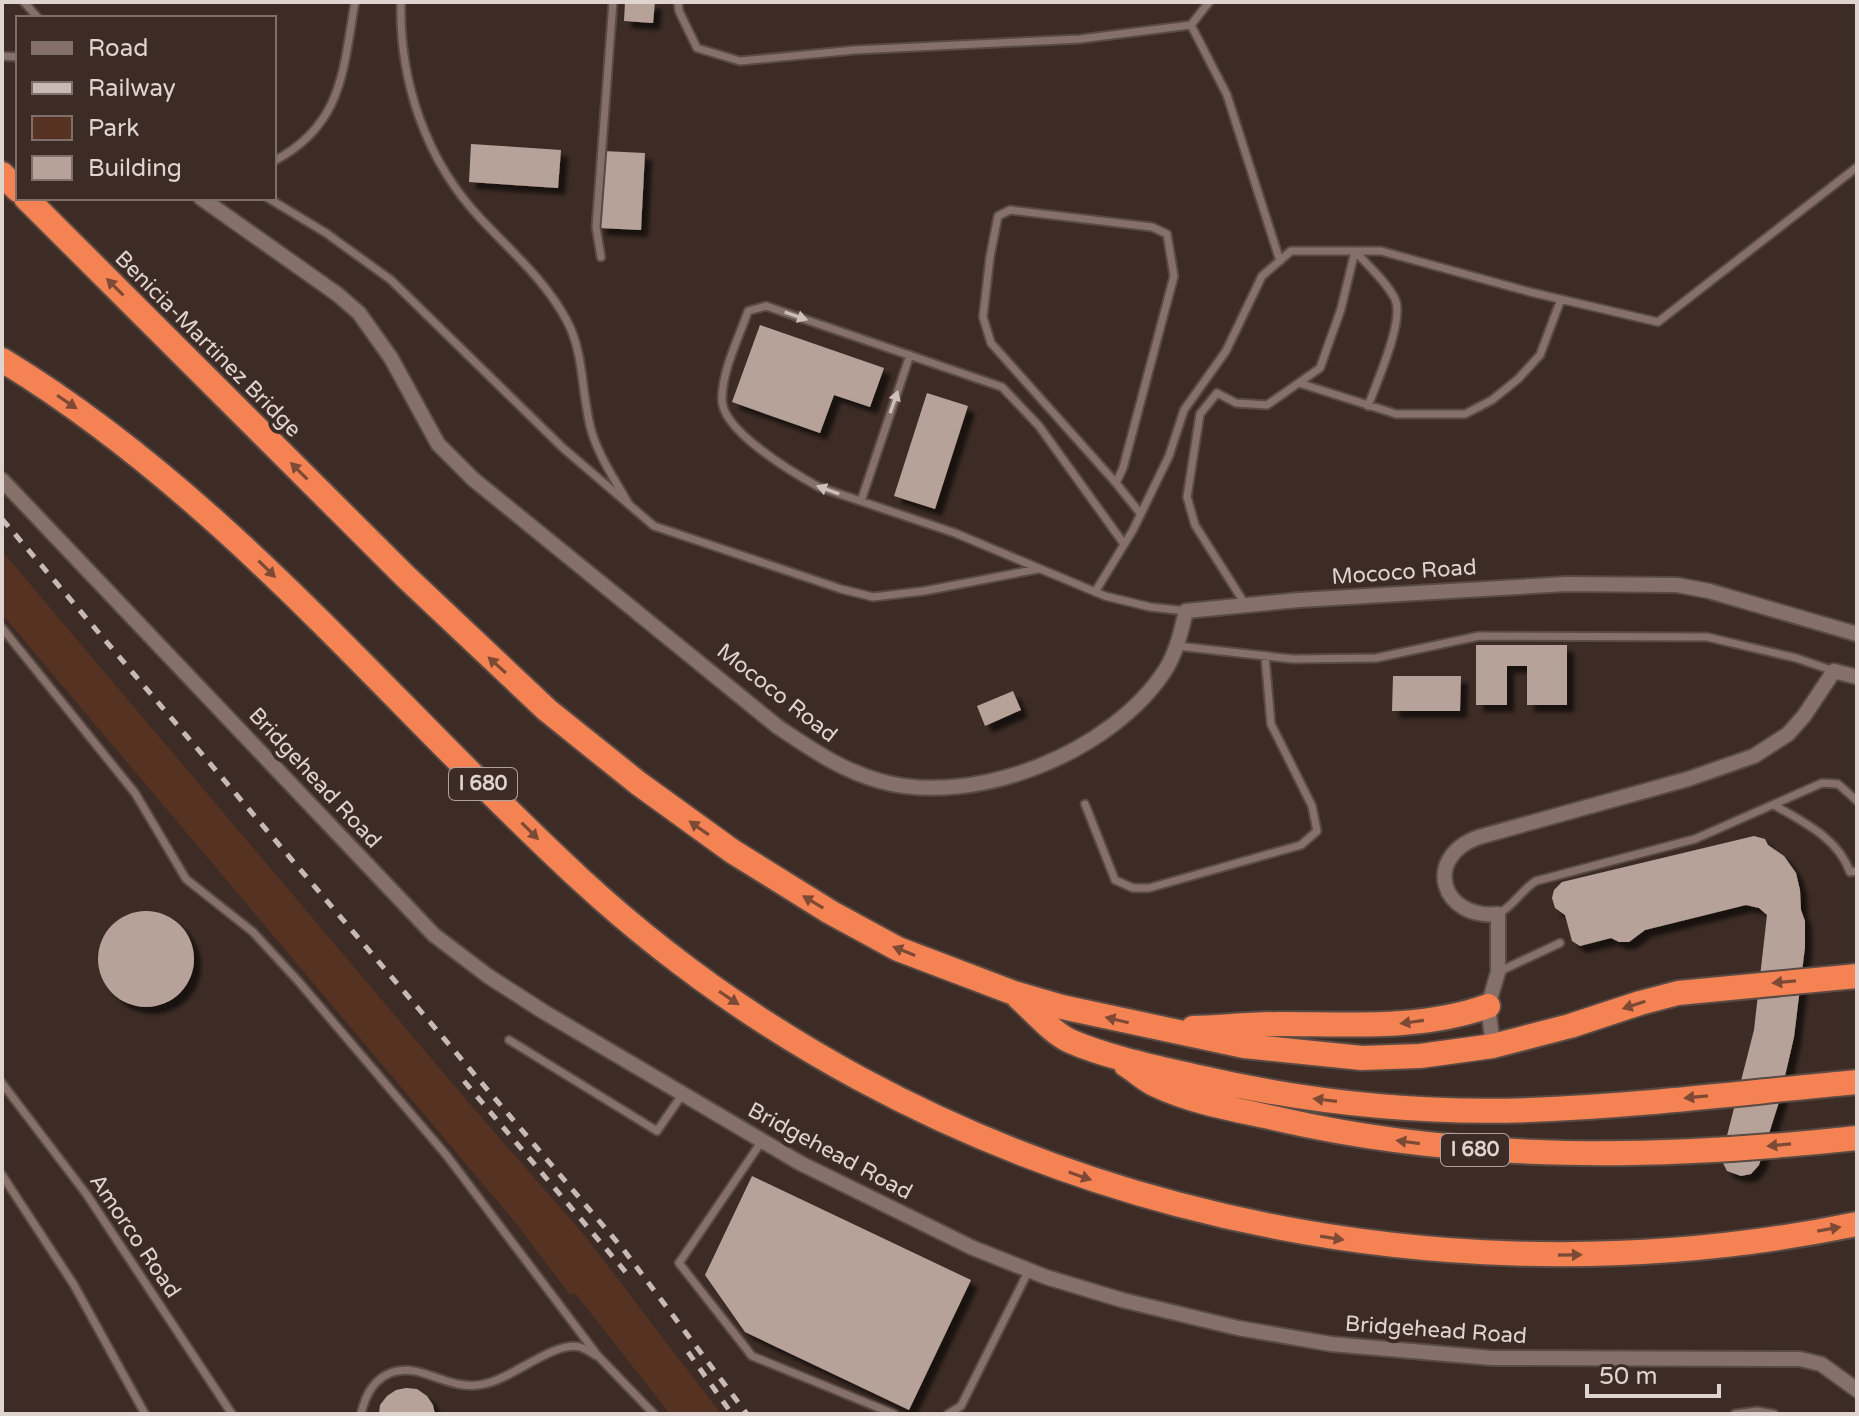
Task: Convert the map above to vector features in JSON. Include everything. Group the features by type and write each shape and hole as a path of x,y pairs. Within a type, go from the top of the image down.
{"highway":[{"name":"Benicia-Martinez Bridge","path":"28,200 479,649 547,710 638,783 764,872 898,949 1014,993"},
{"name":"I 680","path":"2,360 110,433 200,506 557,858 644,934 769,1025 868,1083 937,1117 1043,1162 1152,1198 1264,1226 1378,1245 1492,1254 1607,1254 1724,1245 1857,1224"},
{"name":"I 680","path":"1014,993 1062,1007 1244,1046 1343,1057 1420,1056 1493,1046 1678,993 1857,976"},
{"name":"I 680","path":"1014,993 1067,1040 1173,1071 1259,1090 1336,1101 1439,1110 1581,1107 1857,1082"},
{"path":"1164,1030 1276,1024 1379,1025 1437,1018 1488,1006"},
{"name":"I 680","path":"1110,1053 1153,1084 1183,1095 1290,1122 1421,1144 1501,1152 1608,1155 1697,1152 1857,1138"}],"street":[{"name":"Mococo Road","path":"204,200 337,294 359,313 391,358 430,431 455,462 778,727 827,761 880,781 914,787 987,783 1026,772 1071,752 1109,726 1153,685 1177,646 1186,611 1299,600 1567,584 1677,585 1709,591 1857,634"},
{"name":"Bridgehead Road","path":"2,480 434,935 488,976 682,1095 883,1205 973,1248 1029,1270 1122,1300 1238,1328 1331,1344 1492,1358 1800,1359 1821,1364 1857,1390"},
{"path":"1493,1046 1488,1006 1498,972 1498,914 1481,914 1466,909 1453,899 1444,874 1449,857 1462,844 1479,837 1688,779 1754,756 1788,734 1834,671 1857,677"}],"lane":[{"path":"276,160 307,140 323,122 344,73 355,2"},
{"path":"401,2 405,71 433,150 460,195 531,271 553,297 569,323 579,356 591,430 600,455 631,509"},
{"path":"601,257 596,227 613,2"},
{"path":"678,2 679,11 697,48 740,61 855,50 1080,39 1191,25 1209,2"},
{"path":"1191,25 1227,95 1280,261"},
{"path":"1095,592 1124,544 1169,456 1184,410 1226,351 1262,276 1291,251 1381,251 1658,322 1857,167"},
{"path":"271,200 326,233 400,287 482,370 631,509 654,526 680,537 873,597 924,591 1040,569"},
{"path":"1116,483 1123,468 1174,276 1167,234 1152,227 1010,210 998,216 990,257 983,317 991,343 1140,513"},
{"path":"1246,606 1195,525 1187,497 1200,414 1217,393 1236,403 1267,405 1320,368 1341,309 1355,251"},
{"path":"1355,251 1396,301 1397,318 1368,406"},
{"path":"1299,383 1396,414 1465,414 1492,400 1518,379 1540,355 1561,299"},
{"path":"1124,544 1039,426 1002,387 766,306 748,311 723,385 721,402 725,417 736,430 799,477 819,487 955,533 1095,592 1150,607 1186,611"},
{"path":"861,501 910,355"},
{"path":"2,628 135,793 186,879 253,932 299,982 447,1156 598,1356 654,1414"},
{"path":"1177,646 1293,659 1376,658 1479,636 1707,637 1796,658 1834,671"},
{"path":"1085,804 1115,880 1133,888 1149,888 1301,845 1317,831 1312,806 1271,724 1265,656"},
{"path":"1498,914 1536,881 1695,839 1822,783 1838,784 1857,801"},
{"path":"1774,805 1818,831 1844,857 1850,872 1857,871"},
{"path":"1498,972 1560,943"},
{"path":"509,1040 657,1131 682,1095"},
{"name":"Amorco Road","path":"2,1083 87,1195 232,1414"},
{"path":"762,1141 679,1263 752,1356 894,1414"},
{"path":"2,1175 74,1285 145,1414"},
{"path":"948,1414 961,1406 1029,1270"},
{"path":"361,1414 370,1390 393,1372 416,1371 458,1386 470,1387 516,1373 564,1347 579,1347 598,1356"},
{"path":"1735,1414 1757,1411 1774,1414"}],"green space":[{"path":"2,551 585,1236 721,1414 670,1414 575,1293 570,1295 515,1222 2,614"}],"building":[{"path":"625,2 655,2 653,23 624,21"},
{"path":"471,144 561,150 558,188 469,182"},
{"path":"603,151 645,153 641,230 599,228"},
{"path":"760,325 884,368 870,407 834,395 820,433 732,402"},
{"path":"927,393 968,406 935,509 894,496"},
{"path":"1476,645 1567,645 1567,705 1527,705 1527,666 1507,666 1507,705 1476,705"},
{"path":"1393,676 1461,676 1460,711 1392,711"},
{"path":"1013,691 1021,710 985,726 977,706"},
{"path":"1754,836 1765,839 1768,845 1784,856 1796,873 1805,921 1805,947 1794,1037 1779,1102 1759,1165 1751,1174 1741,1176 1727,1171 1721,1159 1754,1030 1767,915 1759,908 1746,905 1645,930 1629,942 1611,938 1580,946 1572,941 1565,915 1555,908 1552,898 1554,890 1562,882"},
{"path":"146,911 164,915 180,925 190,941 194,959 190,977 180,993 164,1003 146,1007 128,1003 112,993 102,977 98,959 102,941 112,925 128,915"},
{"path":"752,1176 971,1280 909,1410 745,1332 705,1275"},
{"path":"406,1388 417,1389 427,1396 435,1414 379,1414 380,1405 387,1396"}],"railway":[{"path":"2,519 623,1249 747,1414"},
{"path":"464,1081 629,1276"},
{"path":"688,1352 732,1414"}]}
